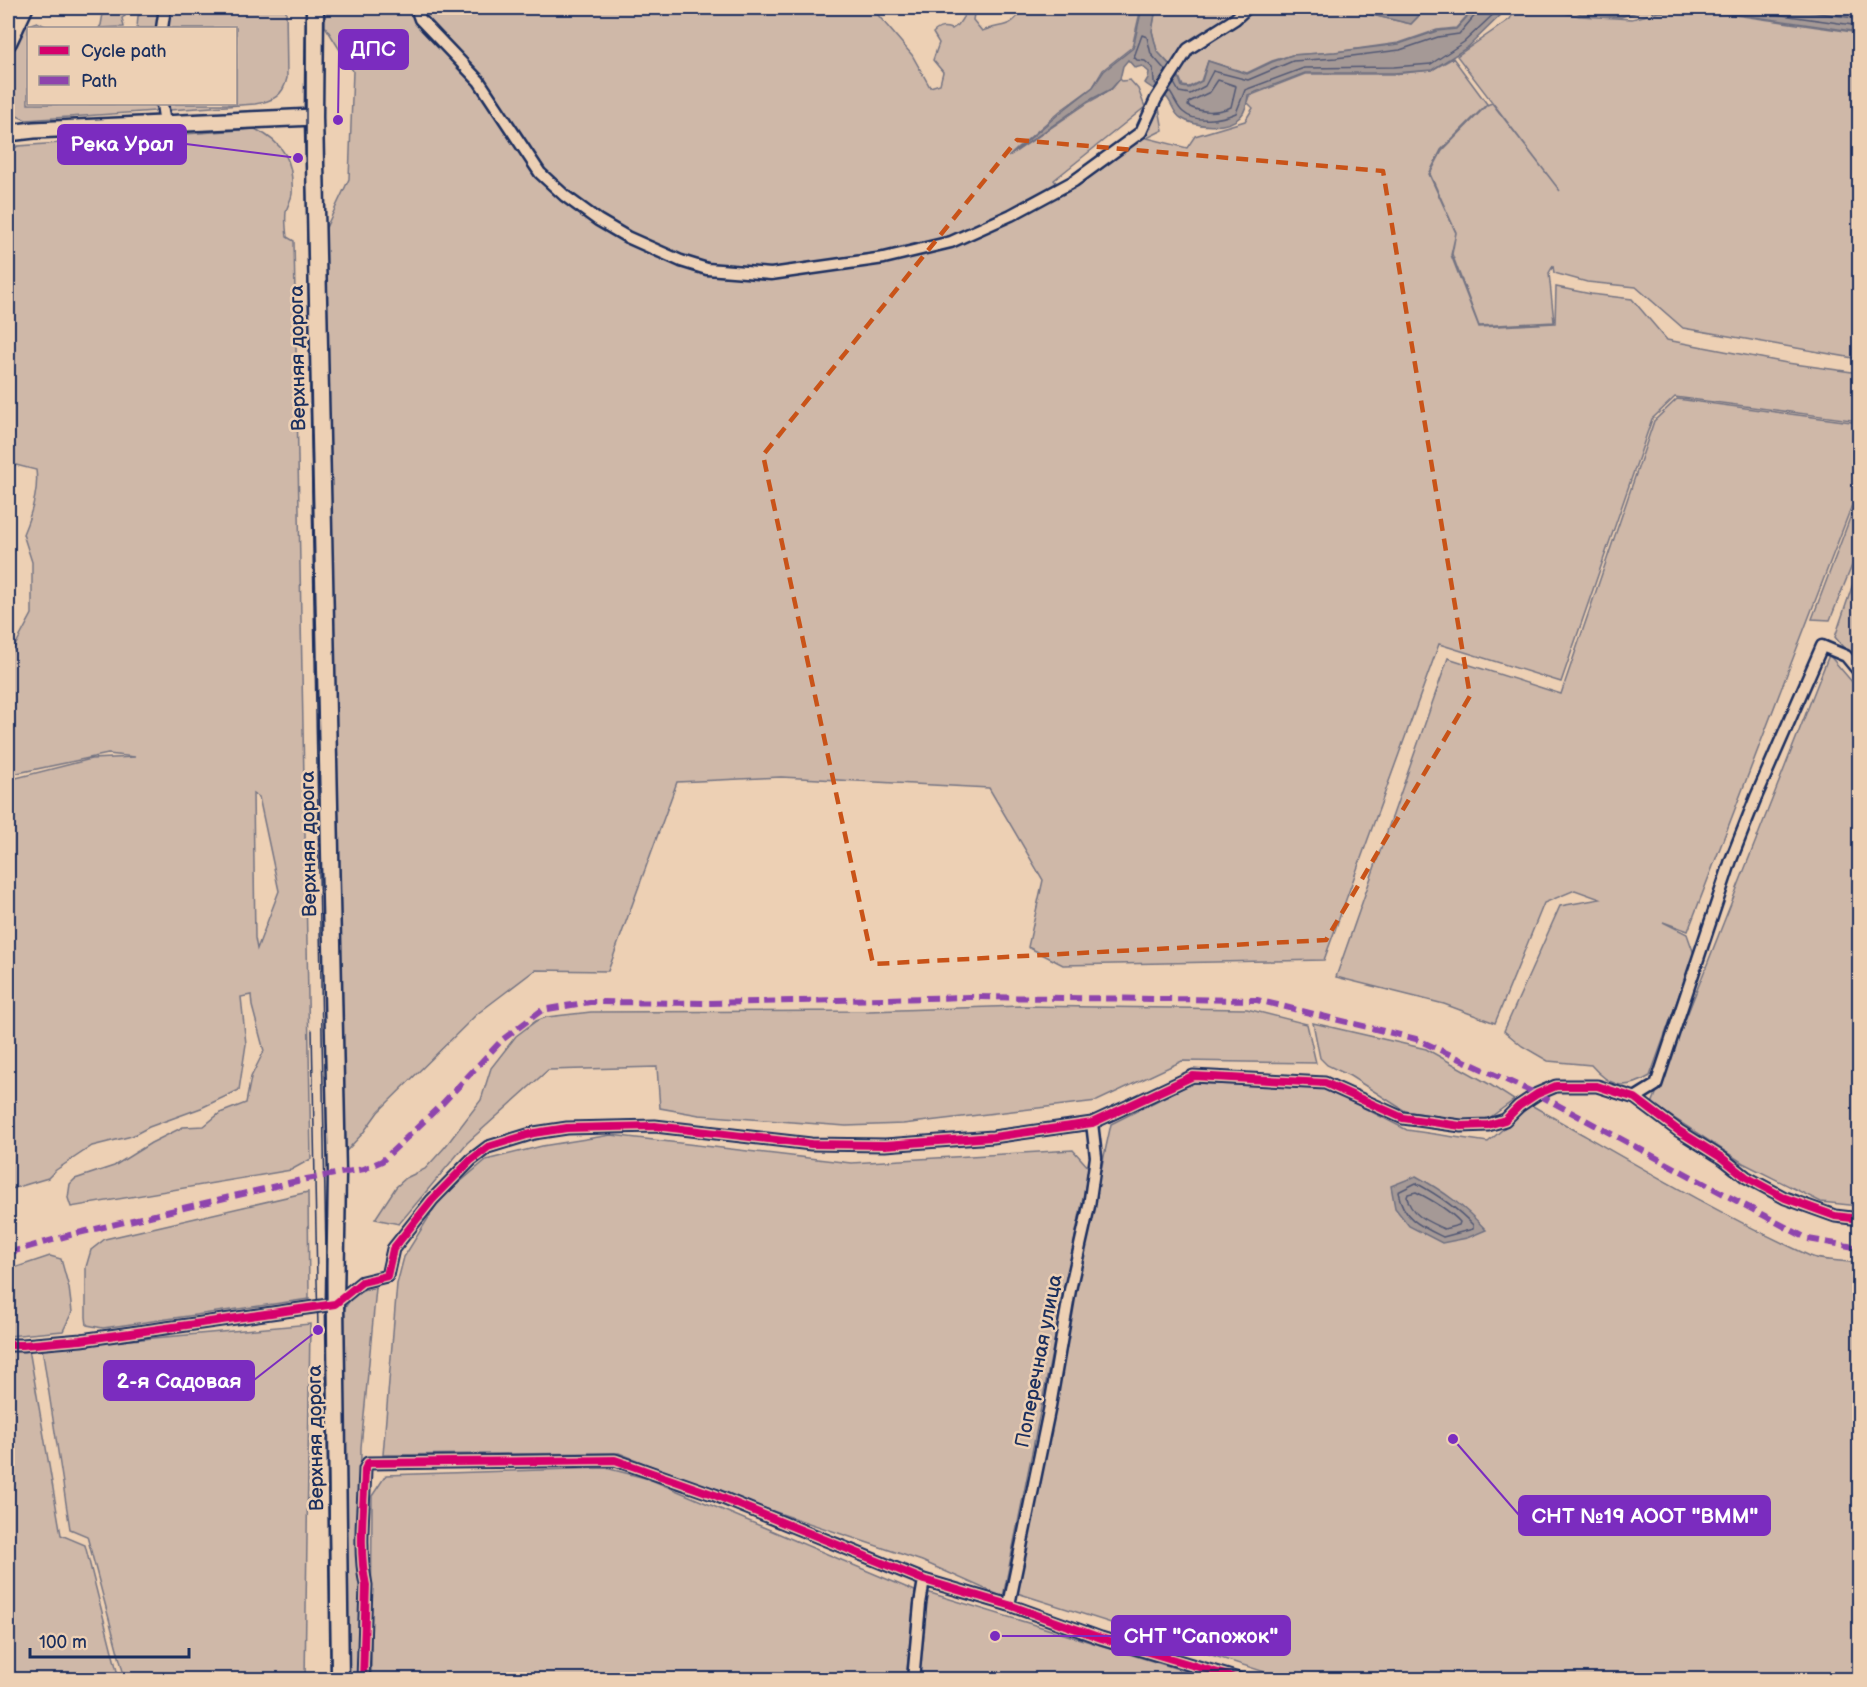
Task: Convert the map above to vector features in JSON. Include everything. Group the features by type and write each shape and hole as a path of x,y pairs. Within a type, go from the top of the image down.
{"main road":[{"path":"8,42 24,8"},
{"name":"Верхняя дорога","path":"315,8 314,117 337,1173 335,1304 340,1680"},
{"path":"8,133 314,117"}],"street":[{"path":"162,27 165,8"},
{"path":"416,8 420,19 479,81 540,173 565,196 598,220 627,237 681,261 732,272 771,274 884,258 951,242 1011,215 1074,181 1141,132 1156,99 1188,49 1235,19 1247,8"},
{"path":"162,105 165,124"},
{"path":"1635,1098 1656,1085 1731,860 1822,646 1846,656 1860,673"},
{"path":"8,1345 22,1346 81,1340 335,1304 362,1282 387,1276 393,1249 432,1200 471,1160 488,1147 534,1133 567,1128 656,1126 811,1144 885,1145 993,1137 1092,1123 1193,1076 1326,1083 1403,1118 1461,1125 1488,1125 1505,1120 1519,1106 1537,1094 1556,1086 1597,1086 1635,1098 1756,1182 1785,1198 1835,1216 1860,1219"},
{"name":"Поперечная улица","path":"1009,1605 1050,1406 1070,1290 1089,1206 1096,1157 1092,1123"},
{"path":"363,1680 366,1585 363,1574 363,1537 365,1469 368,1463 615,1460 715,1495 924,1580 1009,1605 1101,1638 1242,1680"},
{"path":"914,1680 924,1580"}],"highlighted area":[{"path":"1017,140 1383,171 1470,696 1326,940 873,964 763,455"}],"shaded area":[{"path":"104,8 118,8 125,16 122,18 124,27 100,27"},
{"path":"169,8 286,8 287,78 283,89 276,97 255,104 26,120 8,112 9,60 17,36 27,27 27,105 237,105 237,27 137,27 138,16 152,9 169,13"},
{"path":"325,8 872,8 912,55 930,87 940,84 943,72 933,60 939,43 933,33 940,28 952,29 958,25 964,16 958,8 975,8 973,20 982,31 1010,23 1024,8 1141,8 1132,47 1103,70 1093,87 1060,111 1008,157 1089,102 1111,90 1120,79 1130,80 1138,89 1145,107 1054,180 1061,188 1149,119 1159,108 1163,130 1147,138 1187,148 1195,136 1245,121 1253,108 1247,102 1249,96 1305,74 1394,74 1432,70 1453,58 1487,104 1441,150 1429,174 1456,233 1451,255 1479,327 1555,323 1556,287 1632,299 1667,340 1787,363 1859,373 1859,421 1675,397 1652,419 1561,682 1439,644 1324,960 1063,965 1028,947 1043,880 989,788 781,777 677,782 608,971 535,970 477,1014 378,1112 363,1133 338,1160 324,232 349,179 353,71 325,26"},
{"path":"1156,8 1357,8 1368,14 1411,24 1427,8 1438,8 1439,12 1446,8 1474,8 1456,28 1437,30 1399,43 1335,52 1292,55 1272,61 1247,73 1208,61 1201,81 1189,87 1183,86 1177,72 1157,51 1152,31"},
{"path":"1516,8 1538,8 1580,16 1632,19 1659,12 1728,14 1859,33 1859,359 1683,328 1636,287 1587,282 1554,273 1553,266 1549,273 1554,322 1479,326 1452,254 1456,232 1430,174 1442,151 1487,105 1492,103 1560,191 1457,56 1510,19"},
{"path":"37,22 47,27 27,27"},
{"path":"255,129 273,140 285,154 292,182 292,194 286,221 287,237 294,241 311,1159 291,1170 71,1207 68,1198 70,1184 75,1179 114,1166 151,1143 183,1127 204,1126 220,1113 246,1103 251,1077 264,1051 251,995 241,997 246,1044 239,1090 132,1136 92,1146 48,1178 8,1190 8,780 91,759 135,757 108,754 8,775 8,659 32,614 32,562 23,534 34,503 37,478 36,470 16,465 8,468 8,152 18,146","holes":["253,793 259,797 279,891 257,949"]},
{"path":"1677,399 1859,423 1859,487 1688,931 1663,922 1687,934 1694,954 1650,1076 1625,1085 1611,1082 1591,1065 1548,1061 1522,1046 1504,1031 1560,906 1600,899 1575,890 1544,903 1495,1023 1444,1004 1336,977 1448,658 1561,694 1654,421"},
{"path":"1859,494 1859,548 1830,620 1812,619"},
{"path":"1859,566 1859,667 1835,637"},
{"path":"1829,655 1859,690 1859,1206 1821,1202 1743,1163 1652,1104"},
{"path":"1021,1006 1247,1009 1307,1024 1316,1063 1182,1061 1097,1101 903,1124 846,1126 699,1115 660,1108 657,1067 548,1070 467,1143 399,1224 375,1219 396,1187 406,1178 425,1169 445,1147 481,1100 491,1068 516,1036 536,1021 547,1017 591,1012 869,1011"},
{"path":"1313,1023 1426,1049 1514,1100 1485,1121 1475,1122 1405,1111 1350,1076 1327,1065 1320,1058"},
{"path":"1192,1083 1327,1089 1407,1130 1488,1142 1531,1105 1774,1239 1816,1258 1859,1265 1859,1679 1287,1679 1017,1593 1076,1285 1111,1124"},
{"path":"611,1135 851,1163 1073,1150 1089,1168 1003,1597 922,1561 719,1493 619,1453 383,1455 397,1284 404,1257 440,1199 486,1160 542,1146"},
{"path":"308,1192 309,1299 103,1328 87,1325 86,1267 91,1250 105,1239"},
{"path":"50,1256 61,1259 69,1288 72,1312 63,1331 8,1336 8,1315 13,1301 8,1294 8,1270"},
{"path":"376,1288 361,1447 359,1680 347,1679 343,1312 348,1302 356,1295"},
{"path":"310,1324 305,1679 125,1679 87,1536 70,1529 42,1348"},
{"path":"8,1349 29,1349 61,1535 85,1545 119,1679 11,1679 8,1669"},
{"path":"606,1468 649,1479 915,1591 906,1679 371,1679 372,1496 386,1475"},
{"path":"927,1592 1211,1679 917,1680"}],"water":[{"path":"1142,8 1156,8 1152,31 1157,51 1177,73 1182,87 1189,88 1202,81 1208,61 1247,74 1292,55 1399,44 1437,31 1456,29 1475,8 1508,8 1468,47 1432,70 1394,73 1305,73 1248,95 1245,110 1240,117 1227,124 1202,125 1179,116 1166,97 1145,83 1149,72 1142,66 1135,68 1128,60 1123,66 1120,79 1111,89 1088,101 1012,154 1093,87 1104,71 1133,48"},
{"path":"1359,8 1404,12 1407,8 1426,8 1411,24 1368,14"},
{"path":"1567,8 1859,8 1859,32 1728,13 1640,11 1621,17 1581,14"},
{"path":"1416,1176 1454,1200 1486,1230 1467,1238 1442,1243 1409,1226 1395,1208 1391,1186"}],"tram line":[{"path":"306,8 306,170 327,1305 331,1680"},
{"path":"312,1030 318,1330"}],"marked path":[{"path":"8,1253 70,1235 301,1180 364,1169 382,1161 442,1104 502,1040 542,1010 590,1002 709,1003 971,997 1257,1000 1416,1039 1537,1094 1808,1239 1860,1248"}],"cycle path":[{"path":"8,1345 81,1340 335,1304 362,1282 387,1276 393,1249 432,1200 471,1160 488,1147 534,1133 567,1128 655,1126 811,1144 885,1145 993,1137 1092,1123 1193,1076 1325,1083 1403,1118 1461,1126 1488,1125 1505,1120 1519,1106 1537,1094 1556,1086 1597,1086 1635,1098 1746,1177 1785,1198 1835,1216 1860,1219"},
{"path":"363,1680 366,1585 362,1556 362,1527 365,1469 368,1463 615,1460 715,1495 924,1580 1009,1605 1101,1638 1242,1680"}],"place":[{"name":"ДПС","path":"338,120"},
{"name":"Река Урал","path":"298,158"},
{"name":"2-я Садовая","path":"318,1330"},
{"name":"СНТ №19 АООТ \"ВММ\"","path":"1453,1439"},
{"name":"СНТ \"Сапожок\"","path":"995,1636"}]}
